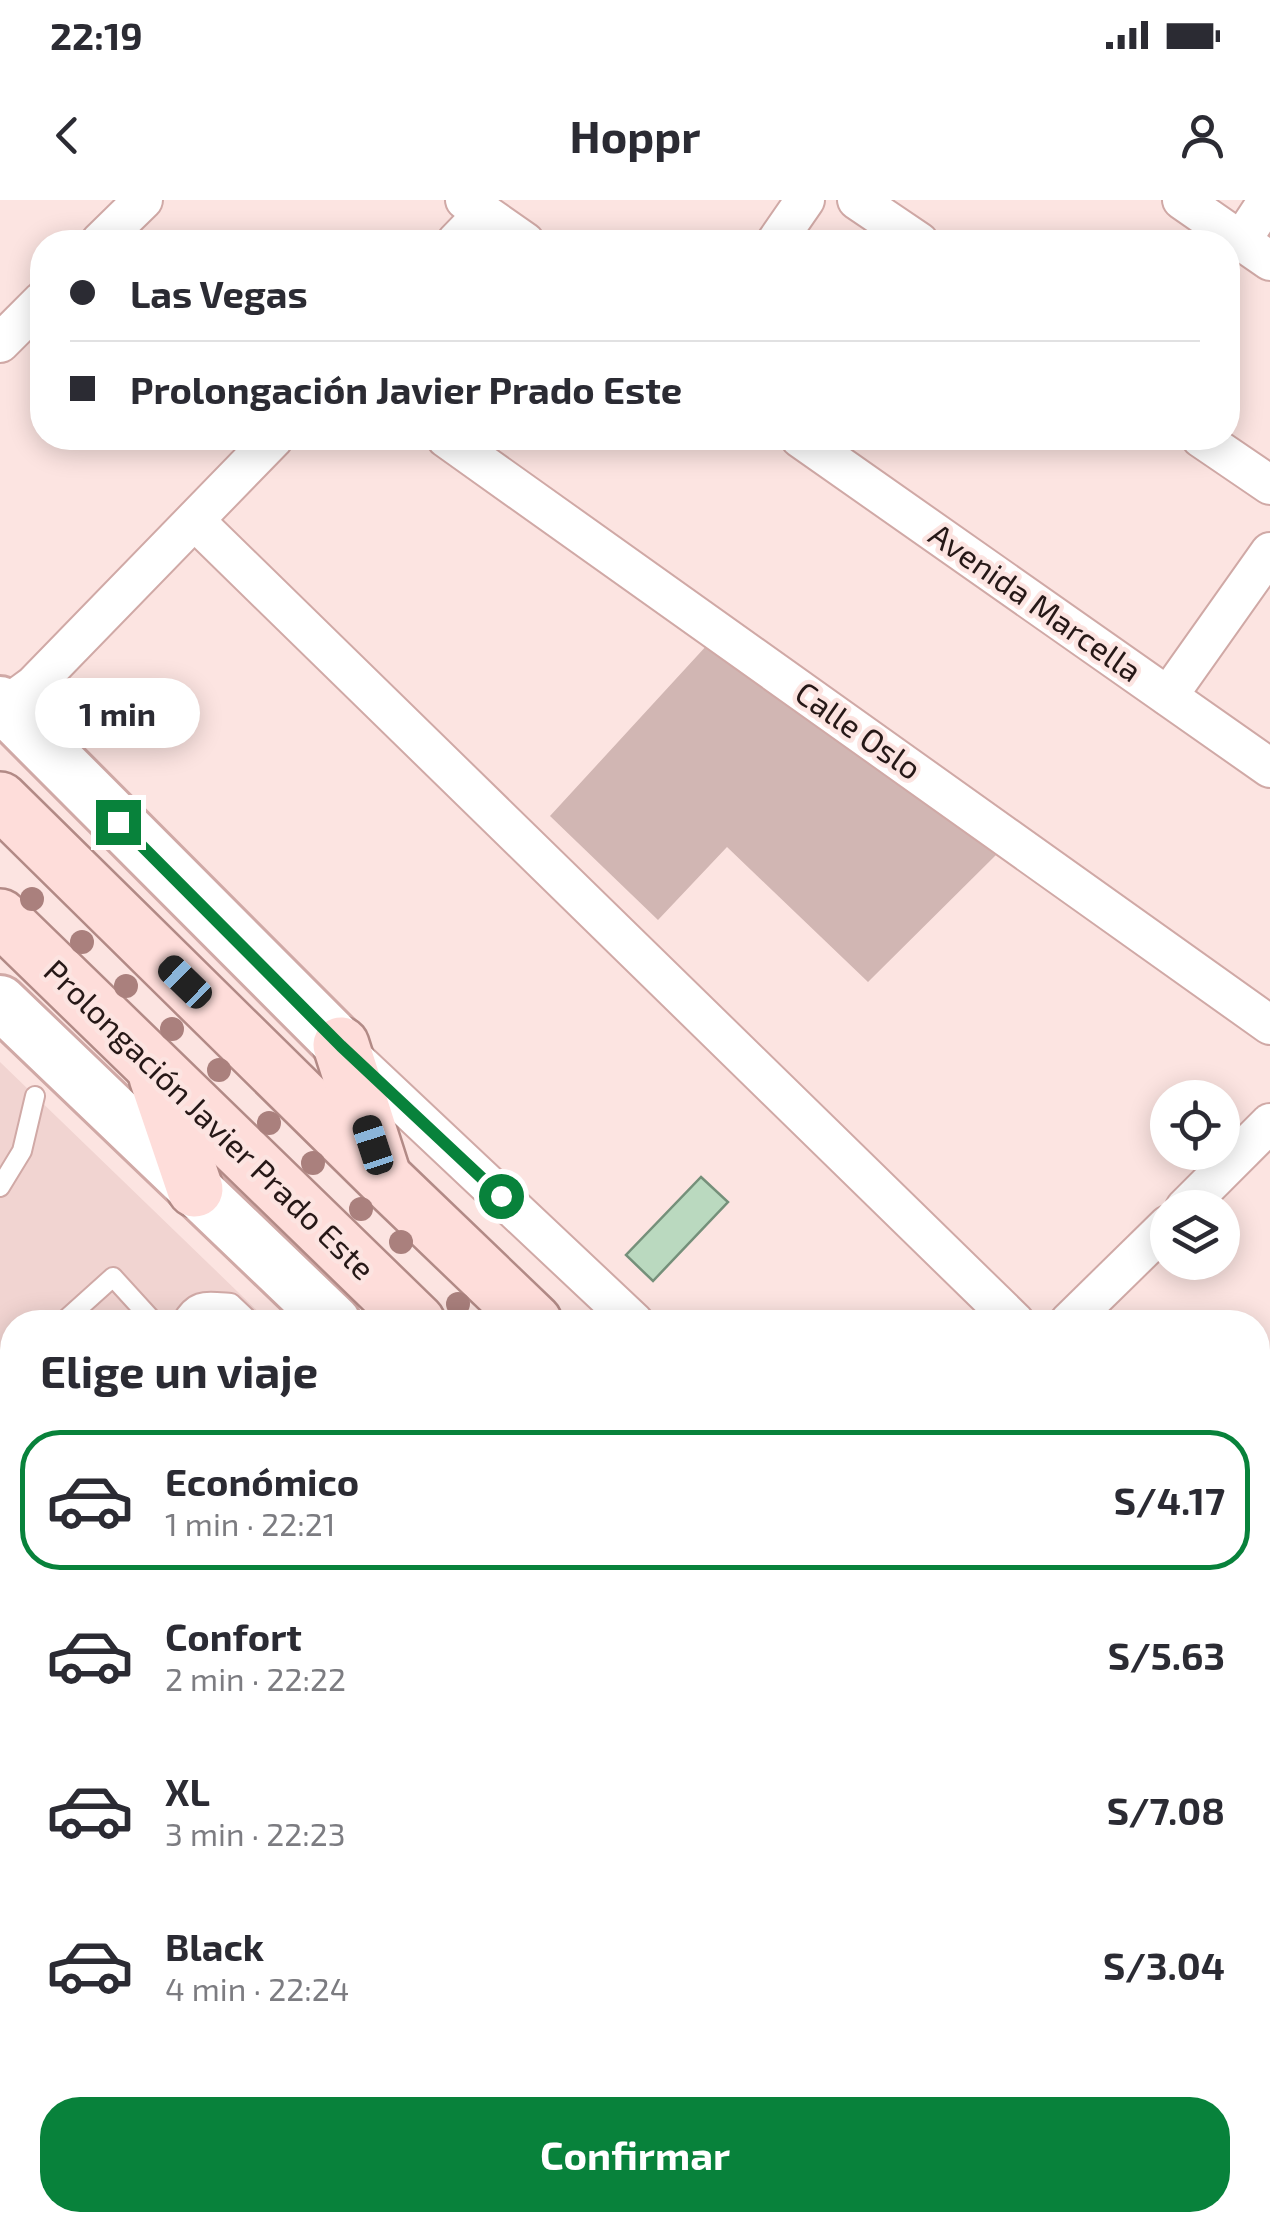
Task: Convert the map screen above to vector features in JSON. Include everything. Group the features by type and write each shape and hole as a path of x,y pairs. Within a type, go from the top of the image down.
{"main road":[{"path":"0,800 522,1310"},
{"path":"0,855 36,856 71,870"},
{"name":"Prolongación Javier Prado Este","path":"0,916 406,1310"},
{"path":"341,1046 384,1178"},
{"path":"152,1065 195,1189"}],"street":[{"path":"112,230 143,200"},
{"path":"784,230 805,200"},
{"path":"857,200 901,230"},
{"path":"1182,200 1225,230"},
{"path":"1255,251 1268,200"},
{"path":"462,230 474,206 508,230"},
{"path":"0,343 30,312"},
{"path":"262,450 34,685 1,707 341,1046 621,1310"},
{"name":"Calle Oslo","path":"463,450 1270,1025"},
{"name":"Avenida Marcella","path":"817,450 1270,768"},
{"path":"1219,450 1270,485"},
{"path":"195,520 1004,1310"},
{"path":"1168,696 1270,552"},
{"name":"Prolongación Javier Prado Este","path":"0,1002 321,1310"},
{"path":"1203,1190 1270,1123"},
{"path":"1081,1310 1150,1243"}],"lane":[{"path":"0,1186 22,1151 35,1096"},
{"path":"75,1310 112,1277 143,1310"},
{"path":"187,1310 209,1301 231,1303 238,1310"}],"shaded area":[{"path":"708,644 996,855 868,982 727,847 658,920 550,816"},
{"path":"0,1062 257,1310 0,1310"}],"building":[{"path":"701,1177 728,1202 653,1281 626,1255"}],"route":[{"path":"118,822 341,1046 501,1196"}]}
